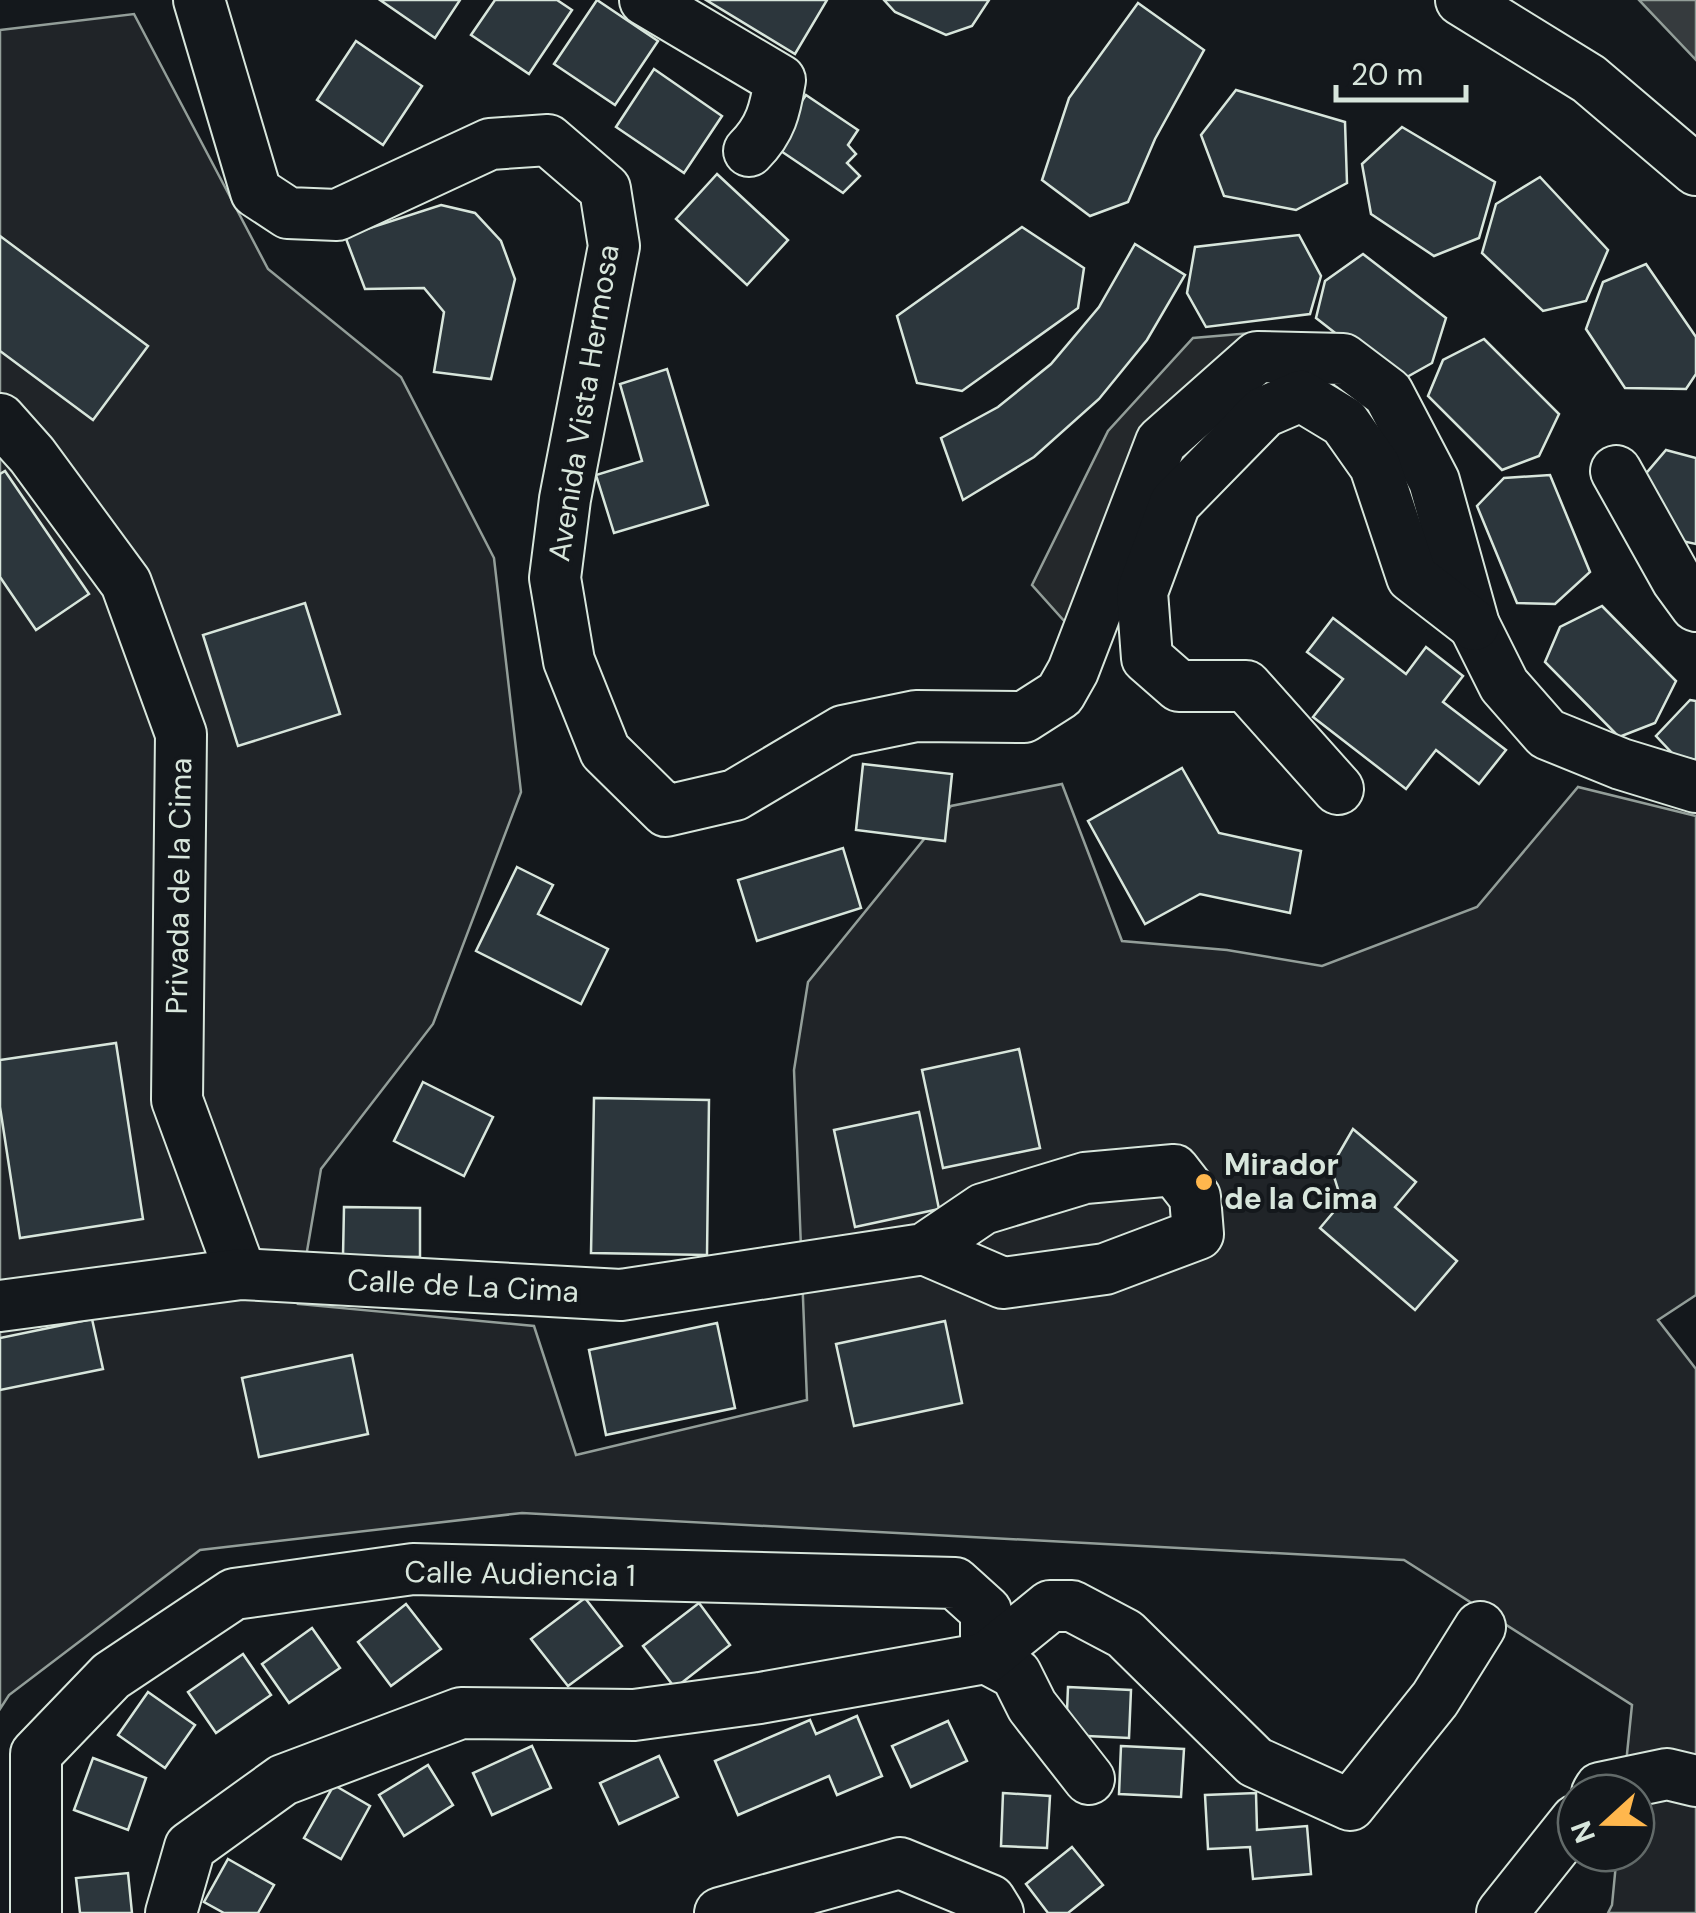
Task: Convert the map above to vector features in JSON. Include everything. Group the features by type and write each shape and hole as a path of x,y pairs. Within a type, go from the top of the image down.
{"street":[{"name":"Avenida Vista Hermosa","path":"199,0 256,192 288,213 336,216 490,144 548,140 605,189 614,246 565,499 554,578 568,661 605,752 666,811 735,795 843,731 916,716 1024,718 1060,694 1073,671 1162,442 1257,357 1344,359 1388,393 1434,481 1474,625 1504,685 1546,734 1621,764 1696,787"},
{"path":"646,0 780,80 773,118 766,134 749,151"},
{"path":"1462,0 1589,79 1696,170"},
{"path":"1338,788 1246,686 1179,686 1147,658 1142,592 1176,503 1264,412 1301,396 1344,422 1375,466 1412,578 1474,625"},
{"name":"Privada de la Cima","path":"0,420 32,455 126,583 181,734 177,1100 240,1274"},
{"path":"1616,471 1696,606"},
{"path":"1174,1170 1195,1197 1198,1234 1106,1270 1003,1283 924,1249 983,1208 1085,1178 1174,1170"},
{"name":"Calle de La Cima","path":"0,1306 240,1274 621,1295 924,1249"},
{"name":"Calle Audiencia 1","path":"36,1913 36,1754 110,1676 234,1594 413,1569 955,1583 986,1611 986,1658"},
{"path":"171,1913 190,1848 282,1780 461,1713 634,1716 986,1658 1050,1606 1072,1606 1125,1634 1254,1762 1350,1805 1436,1699 1480,1627"},
{"path":"986,1658 1016,1674 1032,1706 1089,1779"},
{"path":"1656,1776 1667,1774 1696,1781"},
{"path":"1502,1913 1556,1845"},
{"path":"720,1913 900,1864 990,1900 998,1913"}],"shaded area":[{"path":"1639,0 1696,0 1696,60"},
{"path":"134,14 268,269 401,377 494,558 521,792 433,1024 321,1169 298,1304 534,1326 576,1455 807,1400 794,1070 808,982 951,806 1062,784 1122,941 1227,950 1322,966 1477,907 1578,787 1696,816 1696,1295 1658,1320 1696,1369 1696,1913 1608,1913 1615,1873 1656,1873 1656,1773 1625,1773 1632,1705 1404,1560 522,1513 200,1550 9,1695 0,1709 0,30"},
{"path":"1263,332 1140,451 1066,623 1032,585 1108,431 1193,338"}],"building":[{"path":"380,0 460,0 435,38"},
{"path":"495,0 557,0 572,10 529,74 471,35"},
{"path":"597,0 658,41 615,105 554,64"},
{"path":"706,0 827,0 795,54"},
{"path":"884,0 989,0 972,26 946,35 895,12"},
{"path":"1138,3 1204,50 1155,139 1128,202 1090,216 1042,180 1069,98"},
{"path":"356,41 422,86 383,145 317,100"},
{"path":"654,69 722,116 684,173 616,127"},
{"path":"1236,90 1345,122 1347,183 1296,210 1224,196 1201,135"},
{"path":"806,95 858,130 848,145 856,154 847,163 860,176 843,193 772,145"},
{"path":"1402,127 1495,182 1479,238 1434,256 1371,214 1362,164"},
{"path":"717,174 788,240 747,285 676,219"},
{"path":"1540,177 1608,250 1586,301 1543,311 1482,253 1496,204"},
{"path":"441,205 475,213 501,241 515,279 491,379 434,372 444,312 424,288 365,289 345,236"},
{"path":"1022,227 1084,268 1078,308 962,391 917,383 897,316"},
{"path":"1299,235 1321,276 1310,314 1206,327 1187,293 1195,247"},
{"path":"0,236 148,346 93,420 0,351"},
{"path":"1135,244 1185,275 1147,340 1099,399 1034,457 963,500 941,438 998,407 1051,364 1099,307"},
{"path":"1363,254 1446,318 1432,363 1398,382 1316,318 1325,281"},
{"path":"1646,264 1696,337 1696,374 1686,389 1625,388 1586,329 1603,282"},
{"path":"1484,339 1559,414 1539,456 1502,470 1428,396 1443,360"},
{"path":"667,369 708,505 614,533 596,475 642,461 620,384"},
{"path":"1666,450 1696,458 1696,544 1659,536 1637,484"},
{"path":"5,471 89,594 36,630 0,577 0,474"},
{"path":"1550,475 1590,572 1555,604 1517,603 1477,506 1504,478"},
{"path":"305,603 340,714 238,746 203,635"},
{"path":"1602,606 1676,681 1655,723 1619,737 1545,662 1560,627"},
{"path":"1333,618 1406,674 1426,647 1463,676 1443,702 1506,750 1479,784 1436,750 1406,789 1313,717 1343,679 1307,652"},
{"path":"1690,700 1696,701 1696,760 1674,755 1656,736"},
{"path":"863,764 952,774 945,841 856,830"},
{"path":"1182,768 1219,833 1301,851 1290,913 1200,894 1145,924 1088,821"},
{"path":"843,848 861,908 757,941 738,880"},
{"path":"517,867 553,885 538,914 608,949 581,1004 476,951"},
{"path":"116,1043 143,1219 20,1238 0,1107 0,1060"},
{"path":"1019,1049 1040,1148 943,1168 922,1070"},
{"path":"423,1082 493,1117 464,1176 394,1141"},
{"path":"594,1098 709,1100 707,1255 591,1253"},
{"path":"919,1112 939,1209 855,1227 834,1130"},
{"path":"1353,1129 1416,1182 1395,1207 1457,1261 1415,1310 1320,1228 1342,1202 1331,1167"},
{"path":"344,1207 420,1208 420,1257 343,1256"},
{"path":"92,1319 103,1369 0,1390 0,1338"},
{"path":"945,1321 962,1403 854,1426 836,1344"},
{"path":"717,1323 735,1408 606,1435 589,1350"},
{"path":"352,1355 368,1434 259,1457 242,1378"},
{"path":"585,1598 622,1646 568,1686 531,1639"},
{"path":"699,1603 730,1645 675,1688 643,1646"},
{"path":"406,1604 441,1649 391,1686 358,1642"},
{"path":"312,1628 340,1668 289,1703 262,1664"},
{"path":"243,1654 271,1695 216,1733 188,1692"},
{"path":"1068,1687 1131,1690 1129,1738 1066,1735"},
{"path":"148,1692 195,1725 165,1768 118,1735"},
{"path":"857,1716 882,1776 837,1795 829,1776 738,1815 715,1761 810,1720 816,1734"},
{"path":"948,1721 967,1761 911,1787 892,1746"},
{"path":"532,1746 551,1788 492,1815 473,1773"},
{"path":"1121,1746 1184,1749 1181,1797 1119,1794"},
{"path":"659,1756 678,1797 619,1824 600,1783"},
{"path":"93,1758 146,1778 128,1830 74,1810"},
{"path":"428,1765 453,1805 404,1836 379,1795"},
{"path":"334,1785 370,1806 341,1859 304,1838"},
{"path":"1003,1793 1050,1796 1047,1848 1001,1846"},
{"path":"1256,1793 1257,1830 1307,1826 1311,1874 1253,1879 1250,1847 1208,1849 1205,1795"},
{"path":"1072,1847 1103,1885 1068,1913 1048,1913 1026,1884"},
{"path":"228,1859 274,1885 258,1913 224,1913 204,1902"},
{"path":"128,1873 132,1913 80,1913 76,1878"}],"place":[{"name":"Mirador de la Cima","path":"1204,1182"}]}
